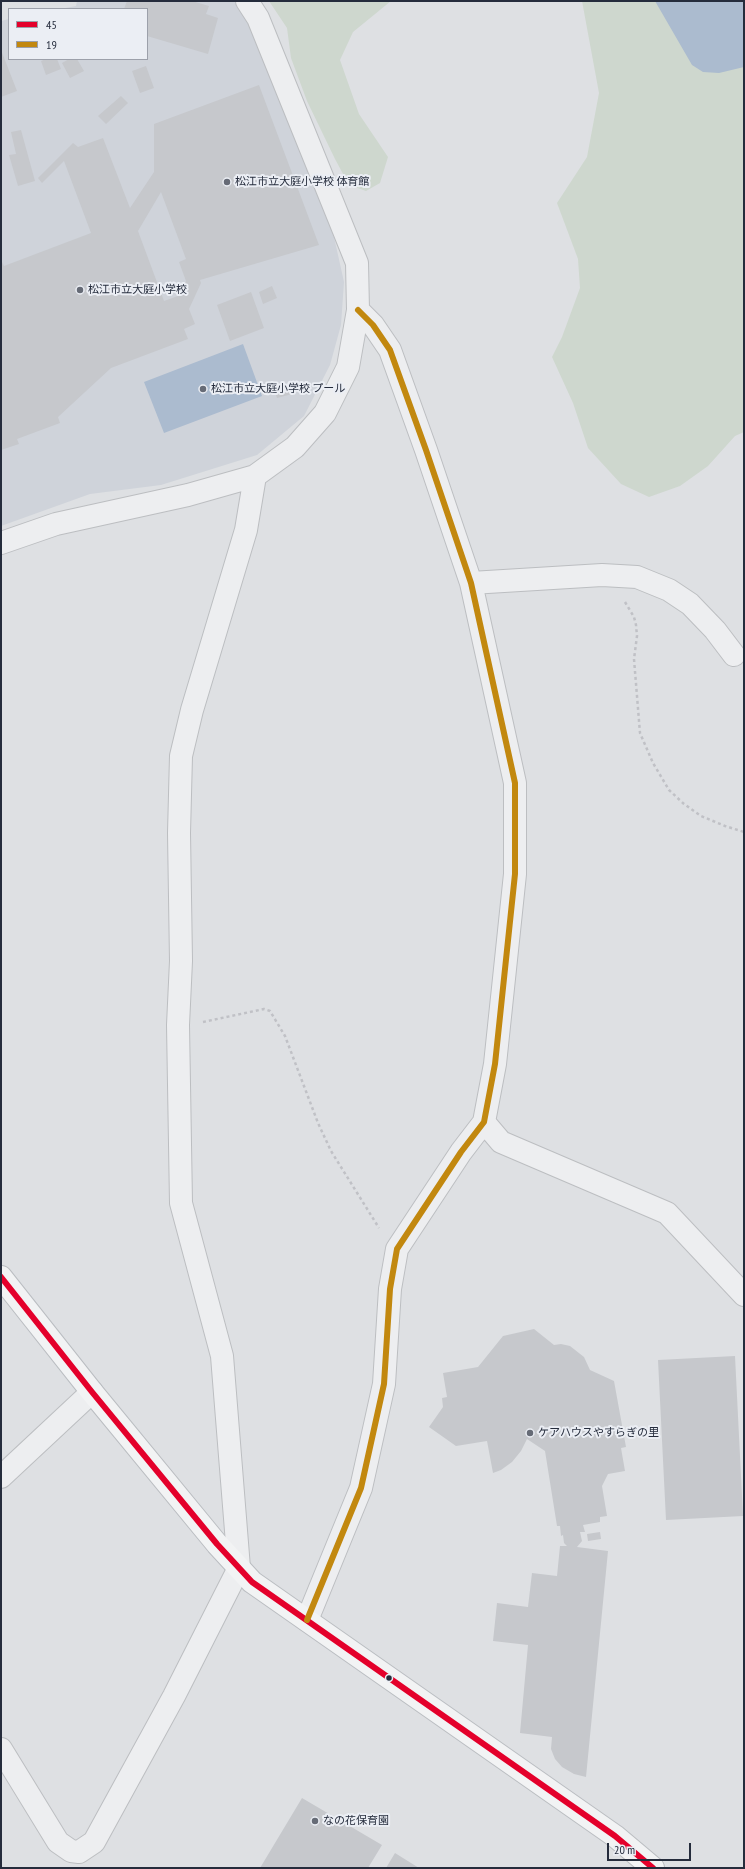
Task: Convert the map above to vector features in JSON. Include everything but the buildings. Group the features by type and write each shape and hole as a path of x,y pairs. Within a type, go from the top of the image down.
{"main road":[{"path":"1,1277 92,1392 217,1544 252,1582 615,1836 654,1868"}],"street":[{"path":"1,543 56,524 188,495 255,476 295,447 325,413 348,367 358,310 357,263 258,18 247,1"},
{"path":"307,1620 361,1488 384,1384 390,1289 397,1250 461,1152 484,1122 495,1064 514,874 515,783 471,582 390,350 373,325 358,310"},
{"path":"1,1749 58,1842 71,1851 78,1852 94,1842 174,1696 239,1568 222,1356 181,1203 178,1025 181,961 179,833 181,756 192,710 246,530 255,476"},
{"path":"471,582 602,575 637,577 669,590 690,604 715,630 734,654"},
{"path":"484,1122 501,1142 667,1213 744,1294"},
{"path":"1,1476 92,1392"}],"path":[{"path":"602,575 619,593 634,617 637,636 634,659 640,733 653,763 669,790 684,804 701,816 744,832"},
{"path":"178,1025 193,1024 264,1009 270,1011 285,1036 318,1123 331,1151 389,1245 397,1250"}],"shaded area":[{"path":"77,1 240,1 267,52 334,237 344,282 341,325 330,365 304,416 257,455 161,485 90,494 1,526 1,21 8,19 8,60 148,60 148,8 65,8 76,6"},
{"path":"269,1 391,1 353,32 340,60 359,114 388,157 380,183 366,191 349,185 335,159 307,101 291,58 287,28"},
{"path":"582,1 744,1 744,432 735,436 708,466 680,486 649,497 621,484 588,448 573,403 552,357 562,337 580,288 578,259 557,203 587,157 599,93"}],"water":[{"path":"655,1 744,1 744,67 719,73 703,72 692,65"},
{"name":"松江市立大庭小学校 プール","path":"243,344 262,396 164,433 144,382"}],"transit line":[{"name":"19","path":"307,1620 361,1488 384,1384 390,1289 397,1249 461,1152 484,1122 495,1064 515,874 515,783 471,583 390,350 373,325 358,310"},
{"name":"45","path":"1,1277 92,1392 217,1544 252,1582 615,1836 653,1868"}],"place":[{"name":"松江市立大庭小学校 体育館","path":"227,182"},
{"name":"松江市立大庭小学校","path":"80,290"},
{"name":"松江市立大庭小学校 プール","path":"203,389"},
{"name":"ケアハウスやすらぎの里","path":"530,1433"},
{"name":"なの花保育園","path":"315,1821"}]}
